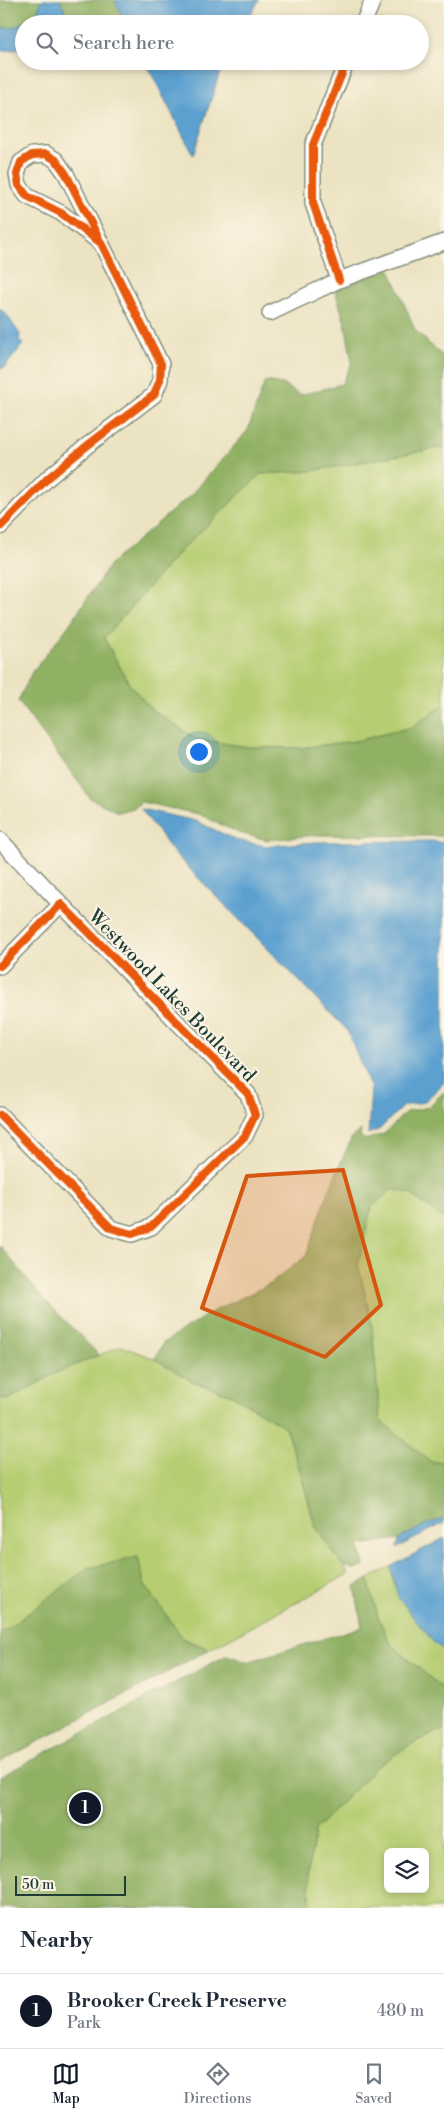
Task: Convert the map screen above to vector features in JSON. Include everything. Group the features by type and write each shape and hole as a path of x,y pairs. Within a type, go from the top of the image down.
{"street":[{"path":"367,15 373,0"},
{"path":"339,280 313,203 312,144 343,70"},
{"path":"0,527 48,478 154,395 160,380 161,364 101,243 66,174 56,160 46,154 32,155 21,162 17,174 19,185 27,196 61,213 101,243"},
{"path":"270,313 339,280 444,242"},
{"name":"Westwood Lakes Boulevard","path":"0,840 248,1094 255,1116 245,1136 152,1227 132,1234 111,1228 0,1115"},
{"path":"0,966 61,904"}],"highlighted area":[{"path":"343,1170 381,1305 325,1357 202,1308 247,1176"}],"green space":[{"path":"0,0 41,0 37,15 15,15 15,27 0,28"},
{"path":"60,0 115,0 122,15 67,15"},
{"path":"390,269 415,330 444,357 444,447 311,471 261,474 180,551 104,638 130,685 152,710 196,739 248,747 300,748 356,741 412,727 444,705 444,836 316,835 267,840 239,833 198,814 141,802 134,808 118,812 90,798 18,701 32,672 67,628 111,563 192,494 248,430 265,381 282,384 300,395 342,384 352,362 345,323 335,290"},
{"path":"444,447 444,705 412,727 356,741 300,748 248,747 196,739 152,710 130,685 104,638 180,551 261,474 311,471"},
{"path":"444,1092 444,1219 411,1194 392,1189 371,1208 358,1264 372,1326 380,1420 431,1462 444,1462 444,1519 427,1524 399,1539 359,1545 364,1566 356,1570 343,1566 315,1526 300,1470 285,1427 232,1395 192,1381 155,1359 163,1343 210,1313 270,1284 306,1256 329,1190 352,1137 361,1130 360,1136 365,1140 384,1134 406,1112 428,1107"},
{"path":"392,1188 411,1194 444,1219 444,1462 431,1462 380,1420 372,1326 358,1264 371,1208"},
{"path":"0,1246 42,1297 99,1355 56,1373 7,1400 0,1398"},
{"path":"121,1346 156,1359 192,1381 232,1395 285,1427 300,1470 315,1526 349,1574 210,1649 183,1639 144,1583 138,1558 88,1568 6,1630 0,1631 0,1398 8,1400 56,1373"},
{"path":"138,1557 144,1583 183,1639 210,1649 0,1762 0,1631 6,1630 88,1568"},
{"path":"392,1566 392,1576 401,1600 418,1624 444,1650 444,1690 390,1643 378,1617 368,1579"},
{"path":"368,1579 378,1617 390,1643 444,1690 444,1729 411,1744 376,1767 315,1830 308,1875 311,1907 318,1908 0,1908 0,1777 227,1655 247,1662 362,1627 355,1586"},
{"path":"444,1729 444,1908 311,1907 308,1875 315,1830 376,1767 411,1744"}],"water":[{"path":"41,0 60,0 67,15 37,15"},
{"path":"115,0 259,0 251,15 122,15"},
{"path":"15,27 15,50 0,51 0,28"},
{"path":"150,70 222,70 193,155"},
{"path":"0,309 6,314 20,334 19,340 23,344 5,367 0,369"},
{"path":"141,809 196,821 236,840 266,846 315,842 432,841 444,843 444,1083 424,1102 403,1106 380,1129 368,1134 371,1089 347,1030 174,853"},
{"path":"444,1519 444,1523 397,1548 399,1539 427,1524"},
{"path":"444,1538 444,1650 435,1644 398,1597 391,1569 392,1566"}],"cycle path":[{"path":"339,280 313,203 313,145 343,70"},
{"path":"0,527 48,478 154,395 160,380 161,364 101,243 66,174 56,160 46,154 32,155 21,162 17,174 19,185 27,196 61,213 101,243"},
{"path":"0,966 61,904 248,1094 255,1115 245,1136 151,1227 132,1234 111,1228 0,1115"}],"place":[{"name":"Brooker Creek Preserve","path":"85,1808"}]}
